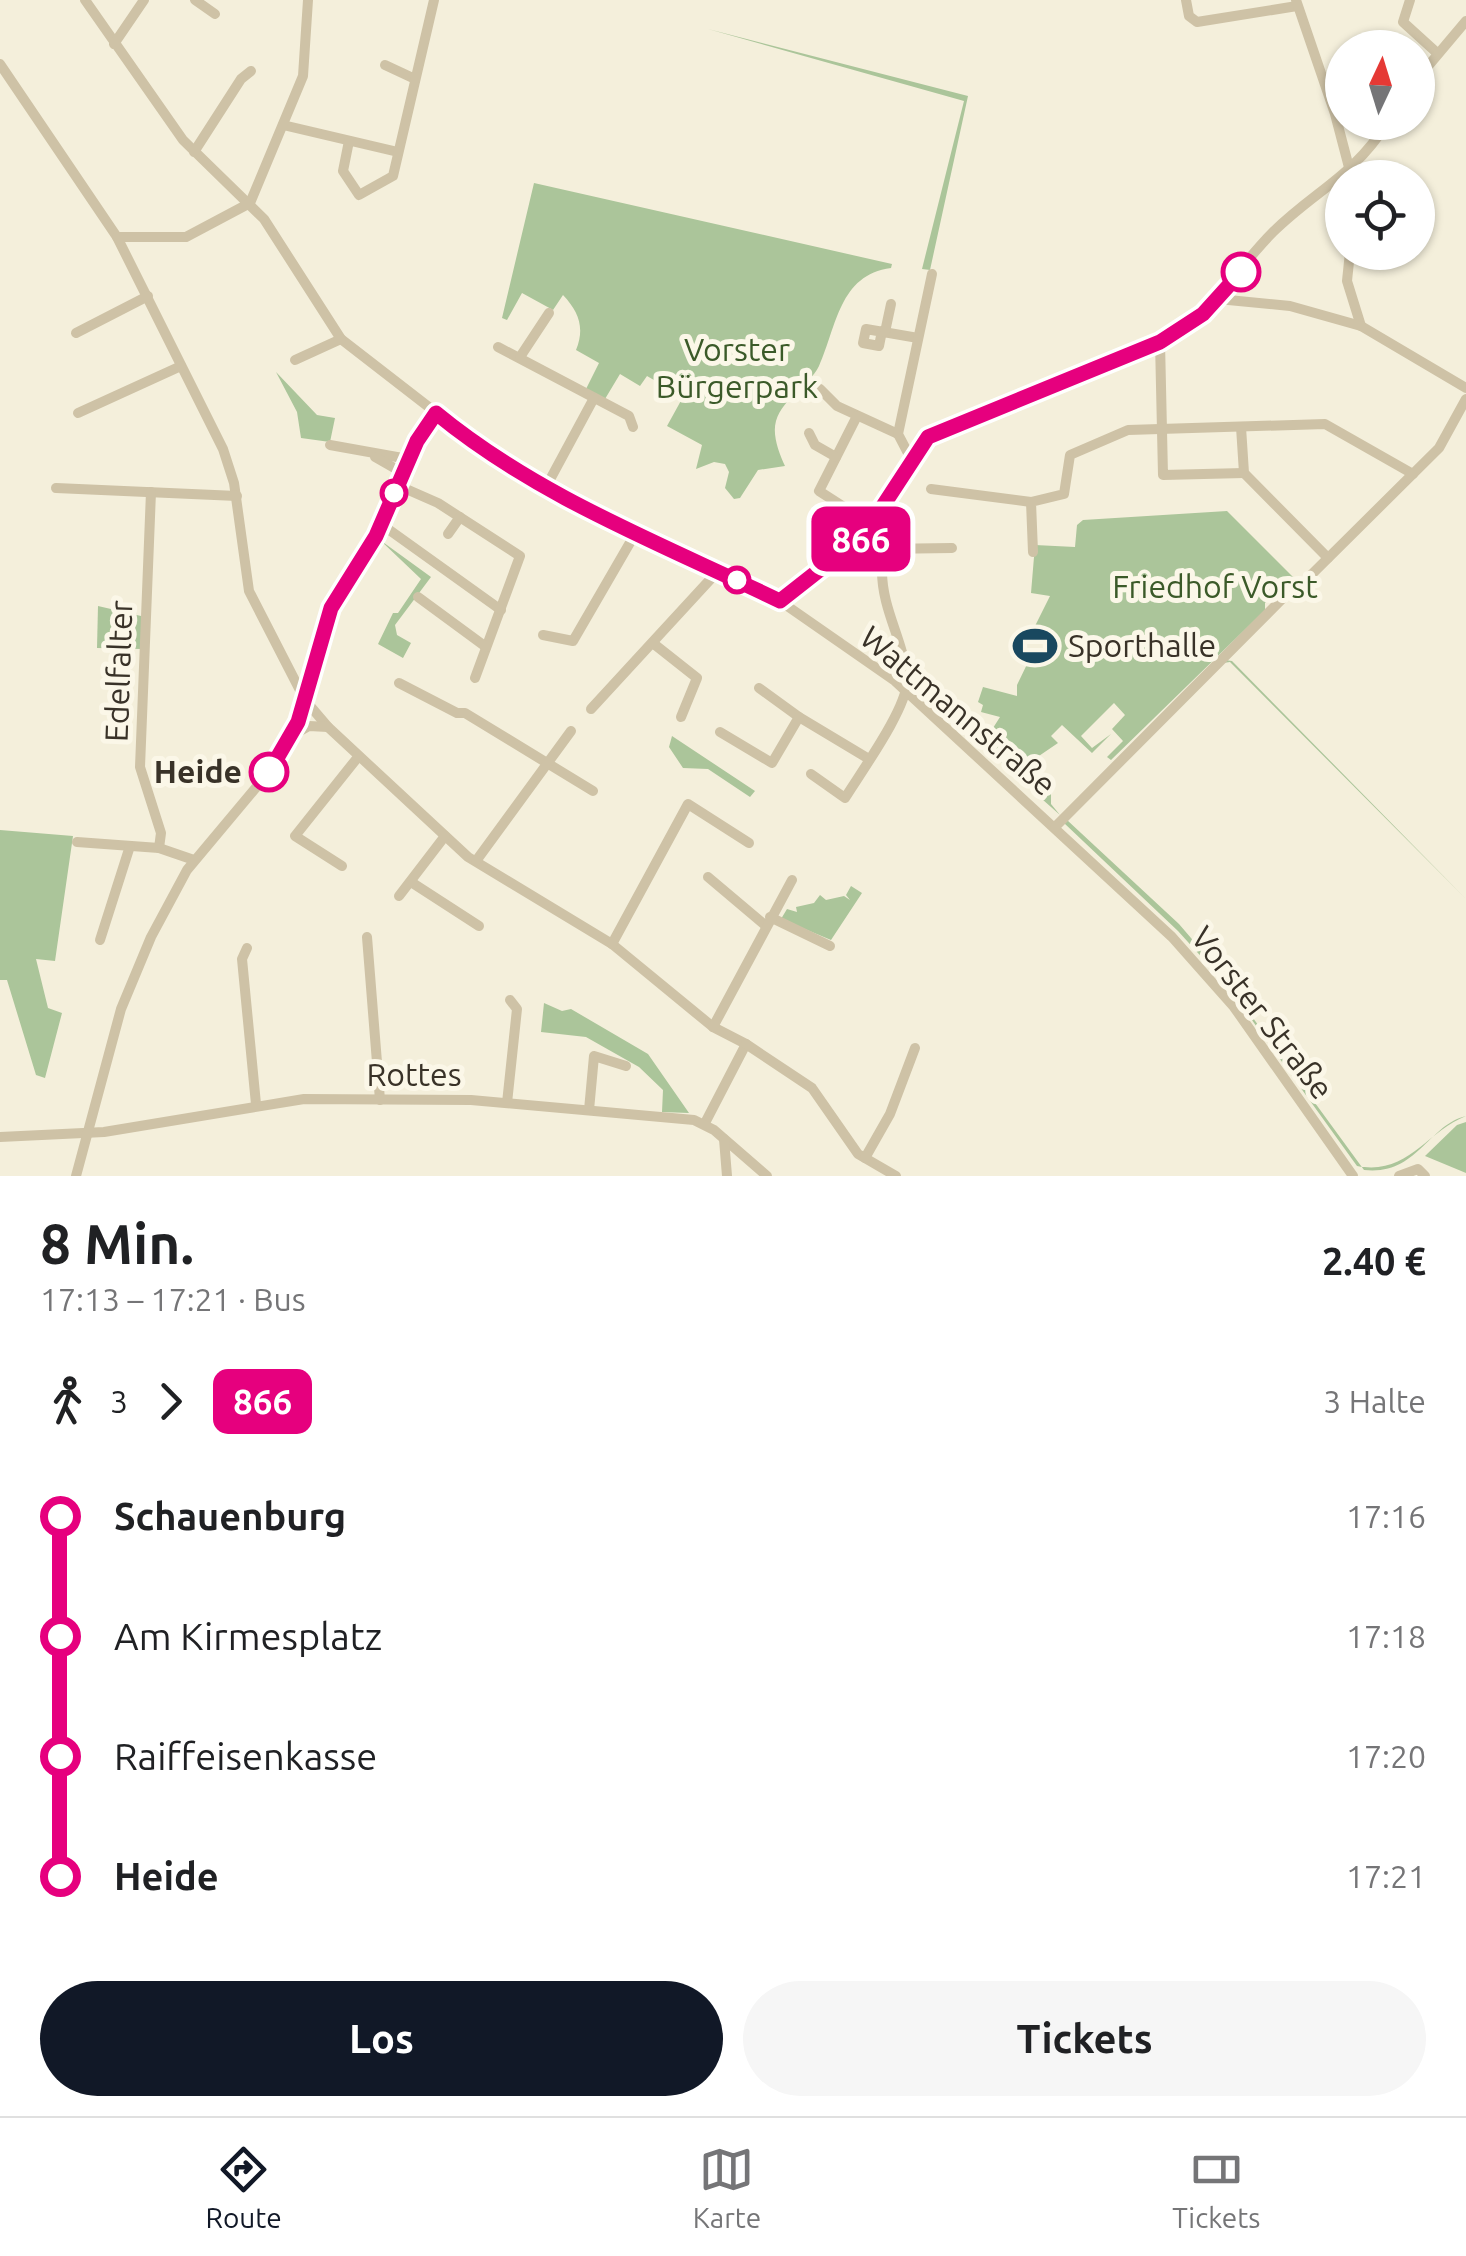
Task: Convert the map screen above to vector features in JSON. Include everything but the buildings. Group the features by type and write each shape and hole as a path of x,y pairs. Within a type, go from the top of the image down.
{"street":[{"name":"Wattmannstraße","path":"85,0 194,152 250,203 341,339 436,413 546,487 635,534 780,601 907,691 1077,848"},
{"path":"114,44 144,0"},
{"path":"195,0 215,14"},
{"path":"116,237 186,238 250,203 304,70 308,0"},
{"path":"350,140 343,171 361,195 394,176 434,0"},
{"path":"1186,0 1188,16 1196,22 1264,13 1296,3 1335,114 1346,160"},
{"path":"1259,0 1264,13"},
{"path":"1410,0 1402,22 1436,52 1466,21"},
{"path":"0,64 116,237 227,460 236,496 247,585 306,700 358,758 476,862 612,944 712,1028 746,1044 812,1088 865,1158 896,1176"},
{"path":"385,65 415,80"},
{"path":"194,152 241,79 251,71"},
{"path":"283,125 398,152"},
{"path":"780,601 858,542 910,457 940,430 1160,342 1218,299 1278,228 1325,193"},
{"path":"1348,270 1347,280 1362,326"},
{"path":"898,434 932,274"},
{"path":"76,333 148,296"},
{"path":"1218,299 1290,306 1362,326 1466,388"},
{"path":"890,304 883,332 918,338"},
{"path":"520,357 549,313"},
{"path":"295,360 341,339"},
{"path":"1160,342 1163,475 1244,473"},
{"path":"498,347 629,416 632,427"},
{"path":"78,413 181,366"},
{"path":"820,388 832,402 898,434 910,457"},
{"path":"546,487 594,398"},
{"path":"1308,578 1439,448 1466,399"},
{"path":"76,1176 132,980 166,905 194,860 274,766 292,736 331,608 382,524 408,459 436,413"},
{"path":"857,416 819,491 872,524 881,534 882,549 952,548"},
{"path":"930,489 1031,502 1064,494 1066,462 1072,454 1128,430 1163,428 1329,425 1413,474"},
{"path":"1242,426 1244,473 1328,558"},
{"path":"809,433 815,445 836,457"},
{"path":"330,445 408,459"},
{"path":"366,451 403,472"},
{"path":"397,485 460,517 522,560 475,678"},
{"path":"56,488 236,496"},
{"name":"Edelfalter","path":"151,492 140,767 160,832 159,848"},
{"path":"1031,502 1033,552"},
{"path":"448,534 460,517"},
{"path":"382,524 502,610"},
{"path":"544,635 574,641 635,534"},
{"path":"591,709 718,571"},
{"path":"811,774 846,798 907,691 905,666 882,602 882,571"},
{"path":"1055,827 1188,688 1285,596"},
{"path":"418,597 486,647"},
{"path":"654,644 697,678 681,716"},
{"path":"288,664 304,667 314,660"},
{"path":"399,683 465,713 593,791"},
{"path":"759,688 799,718 869,758"},
{"path":"720,732 772,763 799,718"},
{"path":"292,736 309,726 328,727"},
{"path":"476,862 571,731"},
{"path":"342,866 295,836 358,758"},
{"path":"612,944 688,804 749,843"},
{"path":"399,896 445,836"},
{"path":"77,842 159,848 194,860"},
{"path":"100,940 130,846"},
{"name":"Vorster Straße","path":"1077,848 1209,977 1354,1176"},
{"path":"708,877 768,922 830,946"},
{"path":"712,1028 792,880"},
{"path":"411,882 479,926"},
{"path":"367,937 380,1100"},
{"path":"247,948 242,959 256,1104"},
{"path":"507,1103 516,1009 510,1000"},
{"path":"746,1044 704,1123 767,1176"},
{"path":"865,1158 890,1114 916,1048"},
{"path":"589,1110 594,1056 626,1066"},
{"name":"Rottes","path":"0,1137 86,1133 256,1104 380,1100 507,1103 704,1123"},
{"path":"724,1138 727,1176"},
{"path":"1399,1176 1418,1169 1425,1176"}],"green space":[{"path":"708,29 968,96 930,270 922,269 964,101"},
{"name":"Vorster Bürgerpark","path":"534,183 892,264 891,268 860,281 850,292 819,366 779,413 775,432 785,466 758,470 740,498 734,499 725,488 729,472 725,464 714,462 696,469 702,445 667,426 683,397 647,376 640,386 620,374 605,399 586,389 599,363 576,350 579,321 563,295 553,310 522,293 507,320 502,318"},
{"path":"276,372 317,415 335,418 330,442 301,438 297,412"},
{"name":"Friedhof Vorst","path":"1227,511 1297,581 1289,589 1280,587 1265,603 1265,610 1111,760 1107,757 1123,741 1112,729 1125,715 1114,703 1081,736 1092,748 1111,734 1092,753 1062,725 1051,736 1058,743 1033,760 1037,764 1024,777 1044,797 1051,794 1051,804 1060,815 918,689 921,679 935,684 934,693 954,701 978,728 993,728 1000,717 981,712 983,705 978,702 983,687 1017,696 1017,685 1031,656 1039,659 1052,636 1035,626 1050,596 1031,593 1035,545 1075,547 1077,525 1083,520"},
{"path":"380,540 431,577 395,625 397,635 411,643 403,658 378,644 393,613 398,613 421,579"},
{"path":"98,606 141,616 141,649 97,648"},
{"path":"1225,660 1232,661 1466,899 1230,662 1223,663 1067,820 1179,924 1215,966 1361,1166 1357,1166 1226,984 1178,931 1064,823"},
{"path":"672,736 755,791 750,797 708,769 683,768 669,747"},
{"path":"0,830 73,836 55,961 36,959 48,1008 62,1013 45,1078 36,1075 7,980 0,980"},
{"path":"851,886 862,893 831,940 781,919 787,909 797,912 796,907 814,903 820,895 826,900 844,896 850,900 846,895"},
{"path":"544,1003 562,1011 571,1009 648,1054 689,1113 662,1112 663,1090 639,1067 586,1037 541,1032"},
{"path":"1466,1122 1466,1173 1425,1156 1457,1125"},
{"path":"1433,1137 1410,1158 1397,1165 1382,1170 1364,1170 1361,1166 1390,1165"}],"bus line":[{"name":"866","path":"269,772 298,722 331,608 376,536 408,459 436,413 546,487 780,601 864,535 910,457 928,437 971,416 1160,342 1203,314 1241,272"}],"place":[{"name":"Sporthalle","path":"1035,646"},
{"name":"Heide","path":"269,772"}]}
